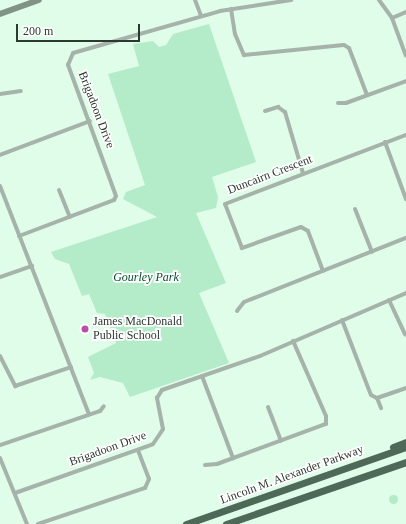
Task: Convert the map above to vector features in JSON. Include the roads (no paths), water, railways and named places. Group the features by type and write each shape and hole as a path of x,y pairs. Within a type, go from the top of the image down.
{"highway":[{"path":"366,460 406,442"},
{"name":"Lincoln M. Alexander Parkway","path":"186,524 406,447"},
{"name":"Lincoln M. Alexander Parkway","path":"226,524 406,462"}],"main road":[{"path":"0,14 39,0"}],"street":[{"path":"195,0 201,16"},
{"path":"251,0 252,6"},
{"name":"Brigadoon Drive","path":"19,236 114,200 116,196 90,121 68,65 73,53 201,16 231,9 291,0"},
{"path":"379,0 392,18 406,56"},
{"path":"231,9 235,34 244,55 344,45 350,48 367,95"},
{"path":"392,18 406,12"},
{"path":"338,103 367,95 406,81"},
{"path":"0,94 21,91"},
{"path":"265,111 278,107 285,112 303,173"},
{"path":"0,155 90,121"},
{"name":"Duncairn Crescent","path":"323,271 306,229 301,227 242,248 225,208 229,201 406,135"},
{"path":"385,142 406,199"},
{"path":"0,186 89,414"},
{"path":"59,190 70,217"},
{"path":"355,209 372,252"},
{"path":"237,311 244,302 406,238"},
{"path":"0,277 32,266"},
{"name":"Brigadoon Drive","path":"15,493 138,451 153,444 162,432 159,392 292,341 406,293"},
{"path":"389,300 405,334"},
{"path":"342,320 371,395 377,398 381,408"},
{"path":"205,465 233,458 320,428 327,421 292,341"},
{"path":"0,356 15,386 71,367"},
{"path":"202,376 233,458"},
{"path":"377,398 406,388"},
{"path":"0,445 89,414 104,406"},
{"path":"268,407 281,441"},
{"path":"38,524 144,488 149,479 138,451"},
{"path":"0,458 27,524"}],"place":[{"name":"James MacDonald Public School","path":"85,329"}],"park label":[{"name":"Gourley Park","path":"146,278"}]}
